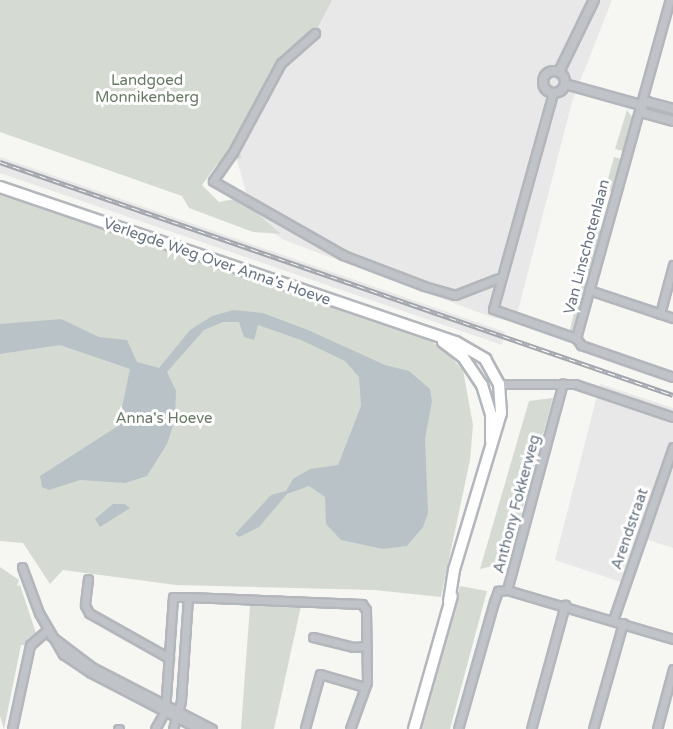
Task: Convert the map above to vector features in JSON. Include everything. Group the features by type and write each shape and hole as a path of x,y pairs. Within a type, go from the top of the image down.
{"main road":[{"name":"Verlegde Weg Over Anna's Hoeve","path":"0,187 470,348 485,359 496,379 502,398 499,427 490,449 460,558 458,582 449,602 414,729"},
{"name":"Verlegde Weg Over Anna's Hoeve","path":"435,337 463,357 479,379 488,400 490,449"},
{"path":"479,379 483,372 496,379"},
{"path":"488,400 497,402 502,398"}],"street":[{"path":"559,72 594,0"},
{"name":"Van Linschotenlaan","path":"553,93 499,278 494,310 576,338 670,0"},
{"path":"315,33 281,63 233,152 213,181 342,255 424,286 454,295 499,278"},
{"path":"559,72 549,72 543,79 545,89 553,93 561,91 565,84"},
{"path":"559,72 565,84 640,105 647,102 673,109"},
{"path":"640,105 644,113 673,121"},
{"path":"660,314 673,265"},
{"path":"590,290 673,318"},
{"path":"576,338 580,345 673,376"},
{"path":"496,379 563,382 673,417"},
{"name":"Anthony Fokkerweg","path":"458,729 494,602 498,591 507,590 563,382"},
{"name":"Arendstraat","path":"613,620 673,447"},
{"path":"22,567 49,633 92,667 164,707 212,729"},
{"path":"87,579 85,605 89,613 169,658"},
{"path":"507,590 565,605 673,639"},
{"path":"155,729 164,707 173,597 362,604 366,610 366,687 350,729"},
{"path":"173,729 181,701 188,597"},
{"path":"531,729 565,605"},
{"path":"593,729 623,623"},
{"path":"12,729 30,645 49,633"},
{"path":"313,637 353,647 367,646"},
{"path":"657,729 673,669"},
{"path":"305,728 320,674 366,687"},
{"path":"178,714 199,729"}],"shaded area":[{"path":"328,0 612,0 572,102 515,322 494,318 284,240 269,230 250,206 232,143 249,92"},
{"path":"0,157 505,332 502,345 0,173"},
{"path":"234,310 263,313 308,330 385,365 409,371 430,389 432,401 425,439 428,513 423,527 407,546 383,549 341,540 326,524 325,497 309,486 287,494 259,527 239,537 235,534 271,495 286,491 293,479 310,469 338,465 361,406 359,377 345,361 301,340 258,325 254,340 244,337 239,322 223,322 204,330 167,372 176,391 175,419 167,444 147,476 125,483 80,480 49,490 42,487 40,476 118,426 130,369 60,345 0,354 0,324 61,319 99,337 127,340 137,362 159,368 190,330 212,316"},
{"path":"600,384 673,408 673,548 639,537 624,583 555,560"},
{"path":"113,504 125,504 130,508 100,527 95,519"}],"green space":[{"name":"Landgoed Monnikenberg","path":"0,0 332,0 318,27 289,48 273,70 238,135 241,158 217,164 202,185 219,202 250,196 260,216 281,234 253,232 189,208 182,196 0,132"},
{"path":"627,110 632,117 623,151 615,149"},
{"path":"614,157 622,159 613,192 605,190"},
{"name":"Anna's Hoeve","path":"0,192 427,338 446,352 463,370 473,425 470,460 441,597 374,590 176,585 63,570 50,584 23,543 0,541"},
{"path":"592,228 602,230 590,274 581,271"},
{"path":"582,281 588,282 576,329 569,333"},
{"path":"553,398 511,551 501,564 480,569 529,401"},
{"path":"0,567 19,580 17,586 20,585 36,633 26,645 21,645 4,729 0,716"},
{"path":"460,586 487,591 450,729 418,729"},
{"path":"250,605 301,606 274,729 241,729"}],"railway":[{"path":"0,162 673,395"}]}
